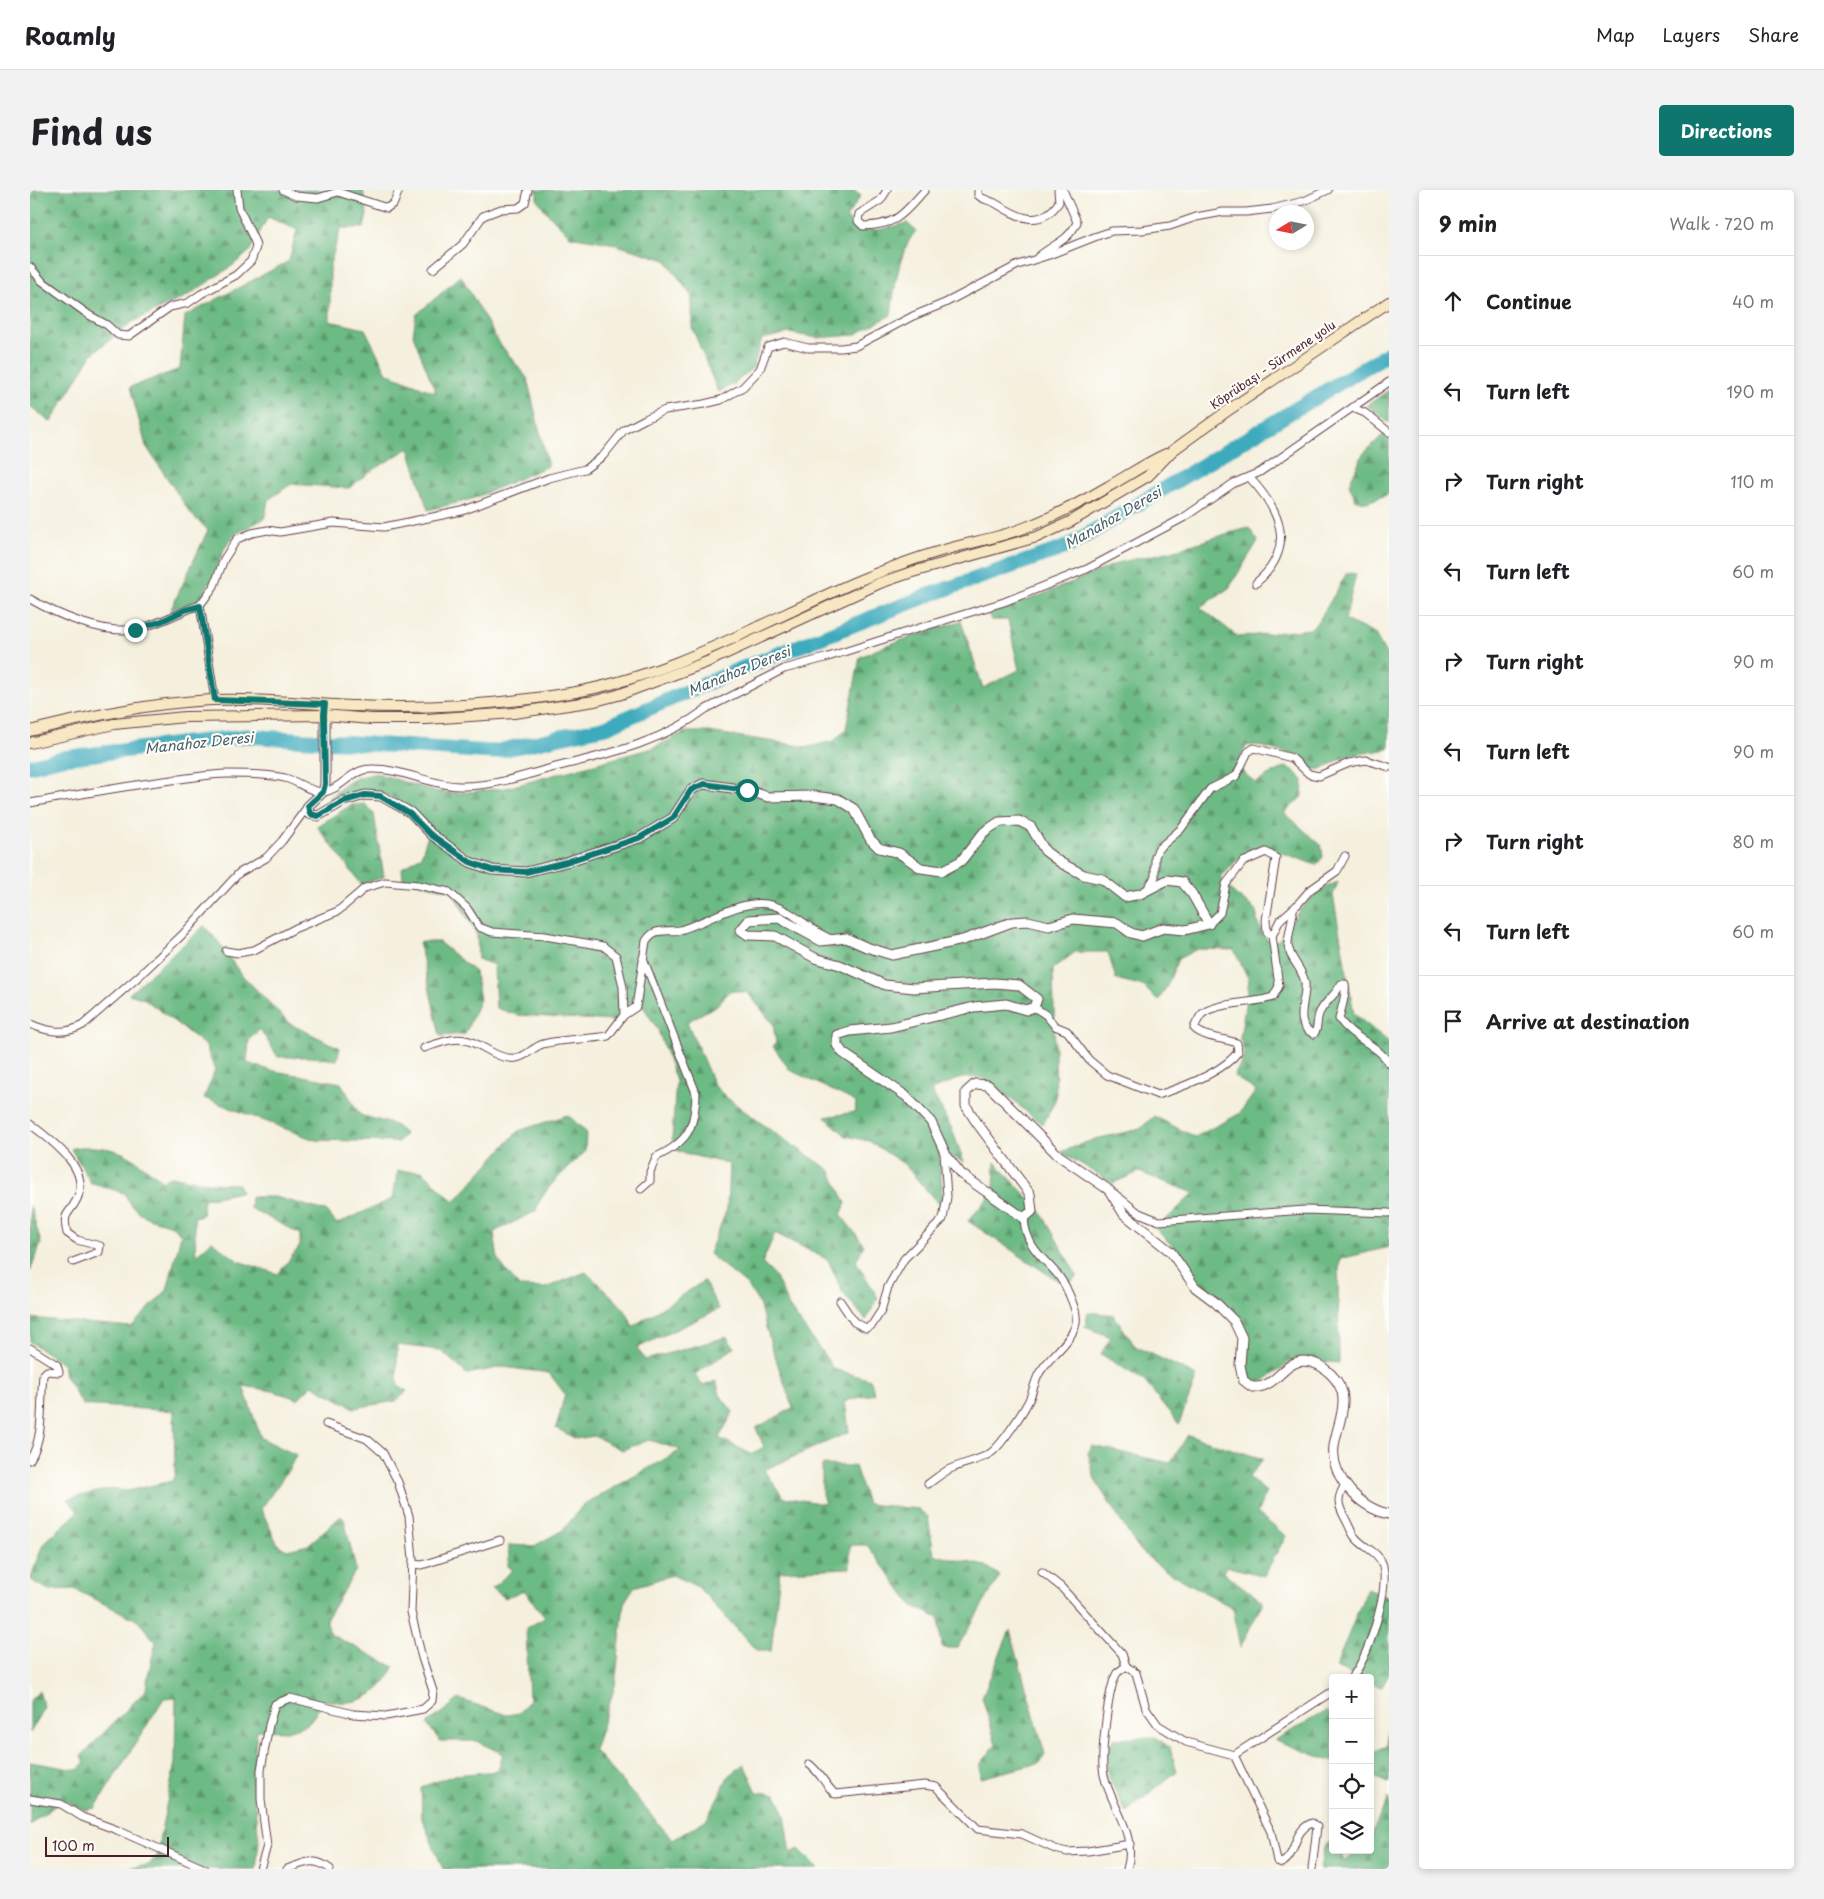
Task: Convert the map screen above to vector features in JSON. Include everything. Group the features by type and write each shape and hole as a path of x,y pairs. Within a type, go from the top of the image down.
{"main road":[{"name":"Köprübaşı - Sürmene yolu","path":"1172,451 1230,409 1389,302"},
{"path":"30,731 164,703 215,700 365,706 444,706 564,694 629,680 702,652 888,569 938,552 992,539 1024,528 1074,506 1150,461 1172,451"},
{"path":"30,743 114,724 185,717 324,720 445,718 514,712 595,701 618,695 707,662 880,583 1037,537 1078,518 1148,476 1172,451"}],"street":[{"path":"30,268 42,281 89,315 107,325 118,335 129,336 170,307 188,303 236,275 251,261 256,247 238,208 237,190"},
{"path":"283,190 296,196 318,198 338,192 368,204 387,208 394,202 399,190"},
{"path":"433,269 462,244 482,216 501,209 518,208 525,203 528,190"},
{"path":"887,190 881,200 858,214 858,221 863,226 874,226 896,220 912,207 925,190"},
{"path":"978,190 978,195 982,199 1025,219 1044,216 1053,210 1059,202 1058,190"},
{"path":"1036,259 1046,250 1073,233 1077,222 1063,190"},
{"path":"30,599 50,611 108,630 135,630 200,606 214,586 224,559 237,539 252,533 268,530 280,532 333,523 384,527 462,511 549,478 586,470 603,456 624,430 645,418 665,410 721,400 743,387 760,369 768,347 784,342 808,348 856,346 912,316 945,303 1018,264 1112,231 1142,230 1170,226 1196,217 1223,212 1272,209 1304,201 1328,190"},
{"path":"30,803 112,788 209,774 285,778 324,788 333,788 352,774 368,769 386,769 437,785 461,786 500,782 626,749 656,739 715,705 784,669 1004,602 1087,569 1183,518 1234,483 1260,472 1389,382"},
{"path":"1353,408 1366,414 1389,432"},
{"path":"1249,477 1270,502 1279,526 1281,550 1268,573 1256,583"},
{"path":"200,606 215,700"},
{"path":"30,1024 42,1029 59,1032 73,1030 83,1025 182,935 239,874 266,858 324,788 325,704"},
{"path":"1146,891 1155,877 1155,857 1158,849 1181,829 1210,789 1236,776 1248,752 1254,748 1292,758 1309,774 1319,776 1349,763 1366,760 1389,767"},
{"path":"308,806 310,814 318,816 344,801 365,795 380,796 410,814 430,834 470,862 492,870 526,872 566,862 639,838 673,818 691,790 704,784 747,790 768,797 812,796 838,799 854,809 870,839 880,848 899,853 921,868 942,871 961,861 984,832 999,822 1018,821 1031,827 1045,850 1061,863 1084,875 1102,879 1125,897 1140,894 1167,880 1182,882 1192,894 1209,924"},
{"path":"1024,1218 961,1174 944,1150 930,1122 906,1096 843,1053 837,1045 838,1035 850,1031 891,1027 974,1007 1006,1004 1026,1010 1034,1007 1037,999 1018,985 994,983 914,988 885,985 840,965 815,958 775,936 748,935 741,930 749,920 779,918 821,941 846,938 866,947 892,955 963,940 1012,922 1028,921 1049,926 1073,919 1117,924 1131,933 1142,936 1163,928 1186,930 1209,924 1220,913 1226,884 1243,862 1266,852 1276,858 1266,920 1267,932 1272,936"},
{"path":"1034,1007 1055,1026 1066,1031 1089,1060 1107,1075 1158,1095 1208,1075 1238,1052 1237,1043 1224,1038 1199,1034 1194,1028 1202,1014 1220,1006 1261,1001 1273,997 1280,986 1272,936 1280,920 1310,890 1337,871 1344,856"},
{"path":"226,951 238,953 254,950 296,928 338,911 365,888 384,882 418,885 449,892 466,908 479,927 492,932 545,936 603,946 616,956 623,987 624,1015"},
{"path":"424,1048 444,1041 467,1040 503,1057 514,1059 540,1044 567,1038 608,1036 624,1015 636,1008 646,942 656,932 680,930 742,906 755,903 770,904 781,908 821,935 834,940"},
{"path":"1293,909 1288,942 1289,953 1297,963 1305,984 1301,1014 1304,1025 1314,1034 1318,1026 1319,1013 1338,991 1341,984 1344,984 1346,992 1339,1019 1346,1029 1378,1050 1389,1064"},
{"path":"641,1189 650,1181 650,1172 656,1157 668,1151 684,1138 696,1115 696,1093 643,957"},
{"path":"928,1484 949,1469 989,1455 997,1448 1028,1403 1040,1372 1058,1352 1074,1328 1076,1320 1075,1310 1063,1281 1039,1256 1029,1242 1024,1230 1024,1218 1032,1211 1030,1194 966,1106 966,1092 975,1084 988,1085 1058,1155 1140,1213 1159,1221 1306,1210 1389,1213"},
{"path":"30,1124 59,1149 75,1166 80,1175 80,1191 66,1214 67,1233 77,1240 100,1246 99,1252 73,1262"},
{"path":"840,1301 854,1322 866,1328 872,1325 881,1311 888,1287 904,1259 943,1219 946,1197 944,1150"},
{"path":"1109,1190 1124,1214 1171,1252 1195,1287 1215,1302 1234,1321 1242,1338 1240,1365 1243,1380 1252,1388 1265,1386 1291,1364 1304,1361 1322,1366 1336,1380 1344,1400 1334,1447 1337,1469 1345,1486 1360,1500 1383,1513 1389,1514"},
{"path":"30,1348 57,1365 59,1372 47,1371 43,1375 41,1420 36,1450 30,1460"},
{"path":"260,1869 267,1846 261,1799 261,1770 269,1725 275,1704 290,1698 353,1714 386,1716 424,1710 432,1701 433,1691 418,1643 411,1612 413,1564 409,1516 398,1482 383,1453 367,1439 326,1424"},
{"path":"1345,1486 1339,1494 1338,1505 1355,1538 1375,1552 1383,1566 1384,1587 1369,1650 1354,1674"},
{"path":"413,1564 422,1566 500,1540"},
{"path":"1042,1572 1061,1587 1122,1654 1126,1666 1136,1673 1146,1708 1158,1725 1186,1742 1216,1752 1234,1755 1329,1694"},
{"path":"1126,1666 1117,1674 1108,1706 1102,1757 1104,1776 1124,1824 1130,1844 1127,1869"},
{"path":"1234,1755 1271,1832 1277,1861 1282,1863 1288,1860 1302,1829 1312,1823 1317,1827 1312,1869"},
{"path":"809,1764 815,1768 829,1789 835,1794 925,1785 936,1787 978,1829 1022,1834 1055,1849 1067,1852 1088,1851 1130,1844"},
{"path":"30,1799 61,1804 82,1817 125,1833 205,1869"},
{"path":"286,1869 306,1862 316,1861 330,1869"}],"green space":[{"path":"30,190 363,190 367,214 364,228 341,228 330,264 330,321 365,329 387,373 436,393 413,335 416,315 461,276 497,340 527,378 548,466 472,499 428,510 409,448 368,473 349,488 291,484 268,500 265,518 234,535 224,549 212,580 199,600 171,609 208,530 191,514 146,446 130,387 180,369 185,316 289,261 297,230 268,217 249,252 232,266 187,296 132,322 92,354 51,422 30,406"},
{"path":"537,190 853,190 861,196 846,218 854,224 869,230 875,230 907,223 916,231 905,248 901,259 891,315 854,335 818,338 789,333 762,339 753,367 734,384 718,392 692,327 692,297 666,260 610,243 570,236 548,214 537,199"},
{"path":"1389,390 1389,423 1367,405"},
{"path":"1389,429 1389,494 1367,502 1356,500 1349,484 1363,454"},
{"path":"1249,528 1258,541 1229,588 1200,607 1238,637 1310,629 1320,619 1347,573 1356,574 1345,620 1375,634 1389,659 1389,749 1346,756 1322,769 1311,770 1294,755 1256,745 1246,746 1236,767 1256,783 1286,767 1293,770 1303,780 1302,797 1284,813 1321,845 1323,857 1316,865 1266,847 1243,854 1220,878 1235,894 1257,911 1257,922 1267,940 1278,941 1310,899 1338,882 1333,895 1354,1014 1389,1042 1389,1247 1340,1259 1338,1281 1339,1363 1295,1359 1264,1381 1251,1382 1245,1369 1246,1354 1242,1328 1229,1310 1199,1286 1181,1255 1156,1229 1194,1193 1139,1172 1113,1183 1061,1152 1095,1139 1140,1129 1154,1116 1195,1137 1239,1114 1256,1091 1234,1076 1245,1056 1240,1038 1249,980 1234,950 1197,949 1178,959 1167,986 1158,1001 1143,986 1116,979 1108,952 1075,952 1053,969 1056,1098 1043,1125 1001,1091 980,1077 961,1078 931,1090 952,1129 964,1162 939,1151 942,1186 941,1207 904,1164 869,1141 846,1136 825,1117 855,1112 856,1102 790,1070 773,1046 776,1043 773,1024 748,993 731,990 717,1005 687,1022 714,1085 727,1098 776,1134 830,1170 846,1203 841,1215 864,1245 856,1261 878,1298 866,1320 843,1293 828,1260 775,1233 762,1263 776,1277 789,1307 834,1369 871,1380 874,1394 845,1401 849,1432 764,1470 783,1497 825,1504 822,1494 822,1465 855,1466 867,1504 918,1509 928,1517 934,1555 986,1566 1000,1576 957,1648 942,1648 939,1618 913,1606 867,1545 850,1545 850,1568 780,1571 771,1651 757,1651 698,1587 672,1575 634,1587 624,1603 615,1686 594,1750 673,1840 707,1819 729,1775 744,1764 757,1792 776,1794 785,1815 791,1853 799,1849 819,1869 443,1869 422,1819 421,1787 455,1775 498,1771 503,1754 477,1741 440,1741 427,1724 459,1699 507,1715 519,1713 529,1701 526,1628 545,1618 524,1590 505,1598 492,1588 513,1570 508,1566 509,1545 534,1546 563,1530 583,1505 681,1450 649,1440 622,1450 594,1436 576,1439 556,1428 565,1394 549,1373 503,1367 467,1374 440,1350 397,1345 397,1384 407,1391 396,1401 354,1408 312,1385 298,1399 273,1391 243,1386 261,1438 296,1455 289,1469 261,1509 278,1545 287,1550 308,1545 341,1516 344,1519 356,1570 326,1619 330,1634 394,1667 386,1681 370,1695 356,1701 336,1702 324,1700 308,1724 287,1731 257,1730 252,1779 259,1841 256,1869 131,1869 132,1867 149,1865 159,1853 160,1836 175,1763 176,1697 164,1698 95,1808 85,1810 63,1800 30,1826 30,1762 78,1770 85,1762 81,1756 146,1690 156,1642 137,1620 74,1589 49,1590 30,1580 43,1544 78,1512 68,1499 109,1489 127,1491 172,1481 175,1474 174,1411 83,1405 65,1376 63,1364 30,1342 30,1318 131,1327 167,1290 181,1235 168,1224 142,1215 124,1193 91,1183 71,1149 94,1147 115,1150 139,1162 163,1181 171,1176 207,1183 238,1184 241,1192 204,1199 202,1215 194,1217 196,1255 212,1241 238,1261 278,1274 300,1246 300,1234 250,1208 251,1197 275,1197 326,1211 337,1224 392,1199 398,1171 423,1171 454,1202 518,1131 568,1115 586,1132 585,1152 549,1187 536,1211 494,1232 498,1260 519,1287 545,1288 586,1272 620,1305 630,1320 632,1327 704,1281 719,1309 637,1348 645,1360 727,1337 734,1348 695,1374 703,1386 716,1381 720,1395 733,1412 719,1438 751,1454 764,1447 756,1428 793,1408 759,1303 747,1285 709,1254 727,1209 729,1164 679,1152 672,1139 676,1081 658,1030 641,1003 631,1002 613,1021 517,1015 496,1008 494,965 478,959 477,935 452,891 403,879 402,868 421,856 431,826 389,796 368,790 330,802 328,798 353,779 376,773 433,791 459,793 506,788 653,748 685,732 709,732 808,747 834,741 846,729 860,657 887,645 961,621 983,688 1019,670 1008,620 991,620 988,613 1036,597 1121,562 1172,551"},
{"path":"365,804 374,814 384,877 361,884 317,826 351,805"},
{"path":"204,926 217,940 240,973 290,1024 340,1048 337,1060 311,1057 278,1057 260,1029 249,1040 247,1063 269,1070 341,1083 360,1115 395,1125 405,1134 398,1142 315,1140 204,1098 215,1071 206,1046 145,999 129,994"},
{"path":"419,942 439,942 475,972 480,999 465,1034 440,1036"},
{"path":"995,1162 1041,1212 1077,1276 1071,1282 1058,1281 968,1221 994,1191"},
{"path":"30,1205 41,1243 30,1272"},
{"path":"1088,1312 1114,1315 1135,1346 1197,1376 1179,1424 1144,1381 1101,1354 1111,1337 1085,1327"},
{"path":"1188,1435 1263,1459 1249,1477 1266,1492 1257,1513 1286,1536 1264,1576 1226,1566 1223,1572 1263,1602 1240,1648 1233,1608 1163,1569 1139,1550 1095,1480 1088,1453 1092,1446 1170,1463"},
{"path":"1367,1589 1389,1597 1389,1674 1382,1687 1374,1684 1374,1674 1350,1674 1335,1668"},
{"path":"1010,1630 1045,1754 1040,1763 981,1778 980,1765 996,1744 982,1697"},
{"path":"39,1691 44,1707 30,1733 30,1702"},
{"path":"1326,1711 1329,1714 1329,1760 1275,1740"},
{"path":"1389,1718 1389,1783 1374,1777 1374,1751 1386,1746"},
{"path":"1156,1737 1170,1748 1177,1771 1126,1812 1108,1776 1105,1757 1113,1739"},
{"path":"1389,1798 1389,1869 1320,1869 1324,1847 1329,1842 1329,1854 1343,1854 1343,1862 1355,1854 1374,1854 1374,1829"}],"waterway":[{"name":"Manahoz Deresi","path":"30,766 62,758 246,736 493,752 606,727 728,674 932,594 1067,547 1389,353"}],"route":[{"path":"135,630 200,606 211,665 215,700 325,704 325,784 323,792 308,806 310,814 318,816 344,801 365,795 380,796 410,814 430,834 470,862 492,870 526,872 566,862 639,838 673,818 691,790 704,784 747,790"}]}
